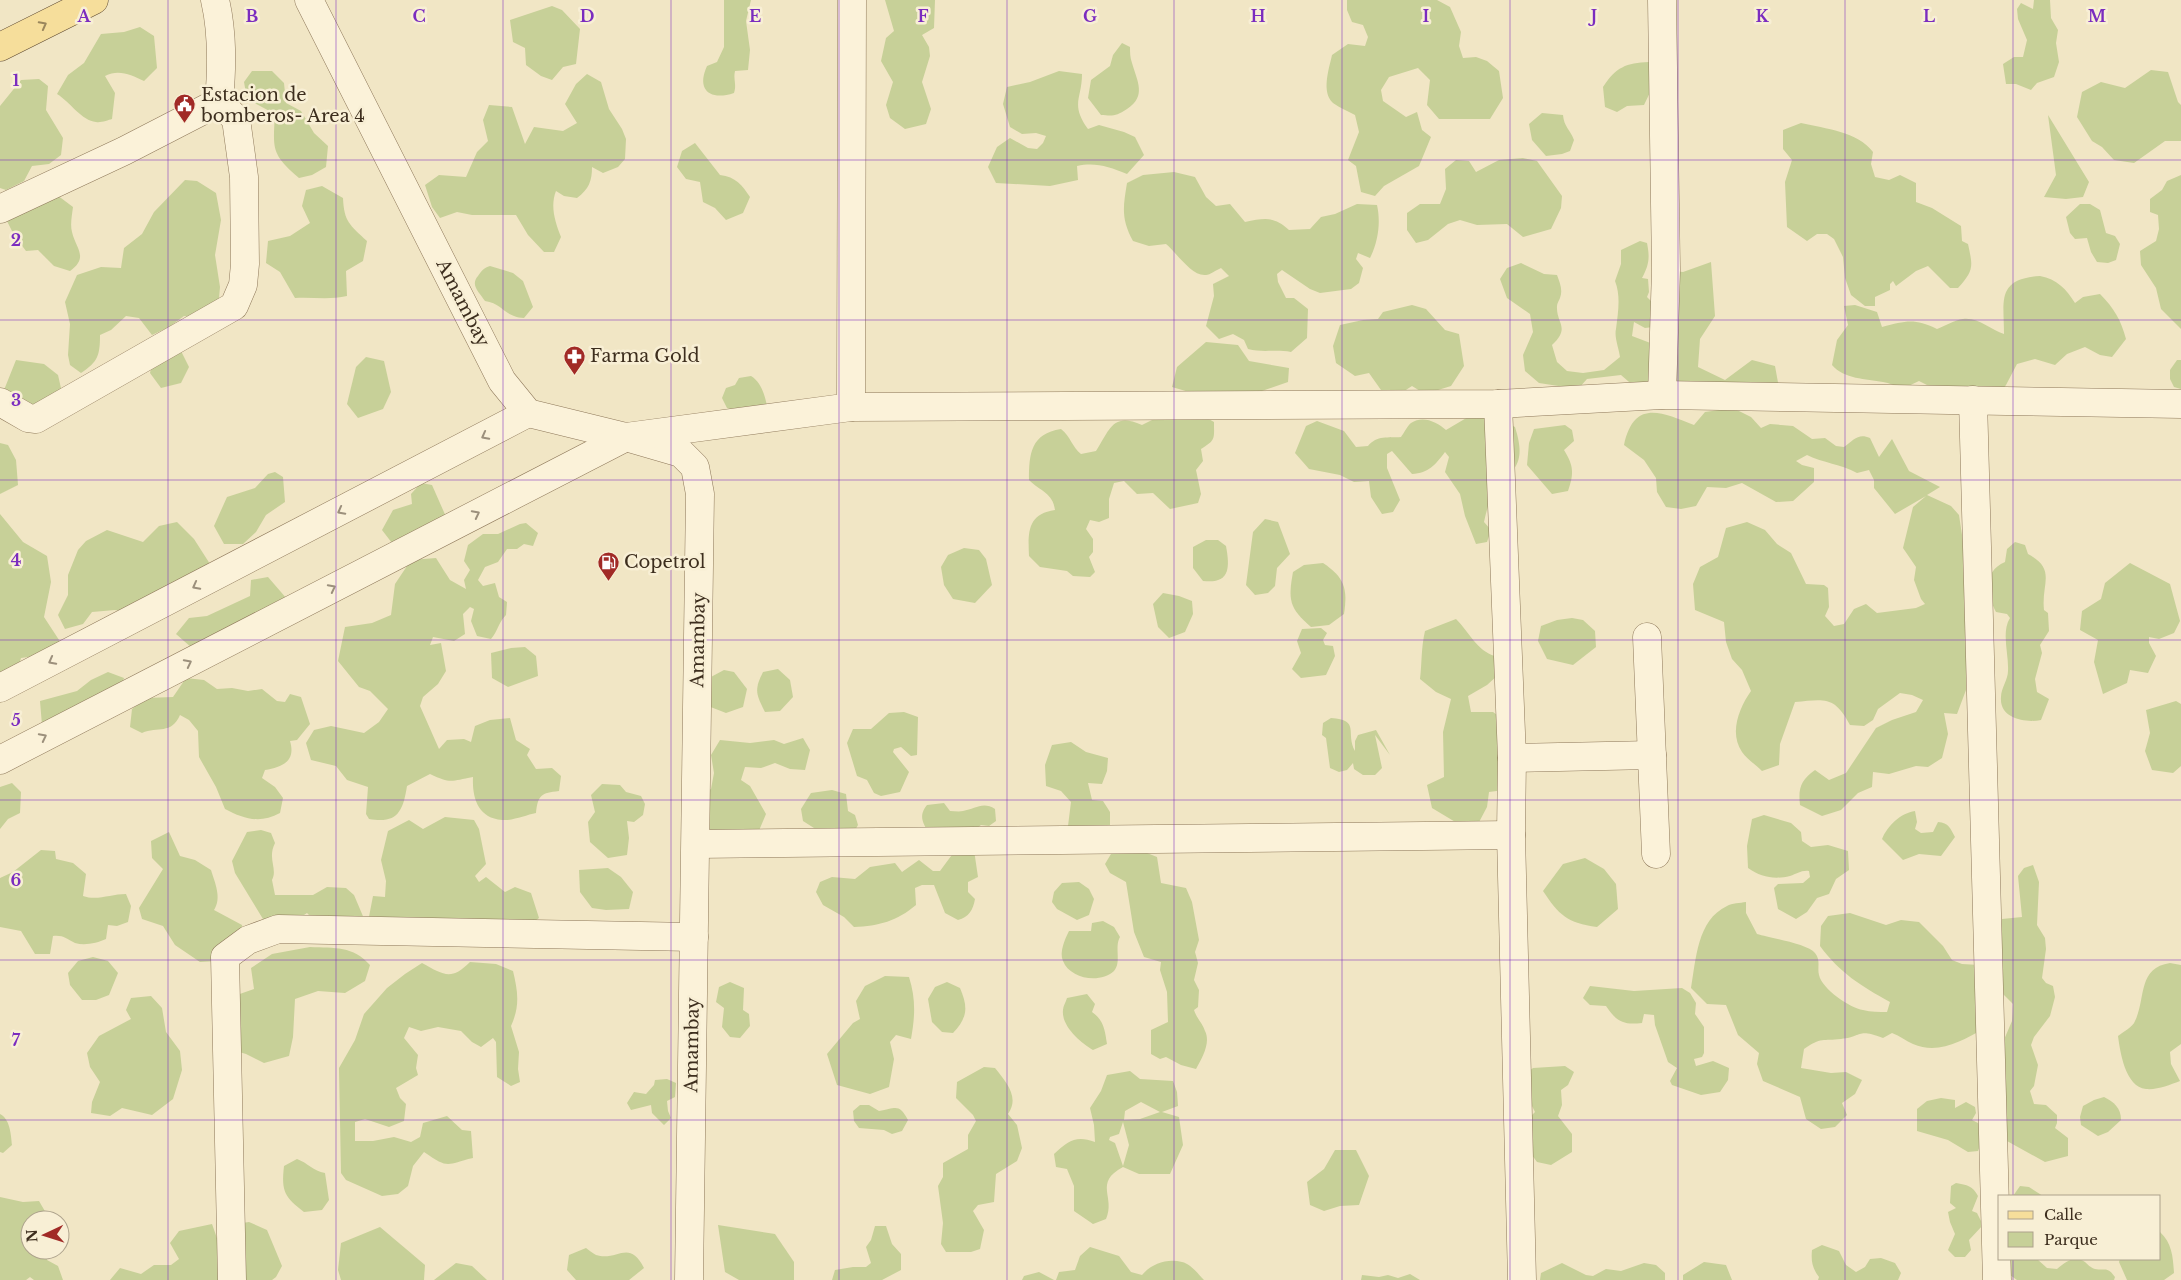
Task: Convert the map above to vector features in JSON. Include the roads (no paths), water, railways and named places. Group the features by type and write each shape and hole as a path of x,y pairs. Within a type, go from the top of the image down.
{"main road":[{"path":"0,47 94,0"}],"street":[{"path":"215,0 222,68 219,102"},
{"name":"Amambay","path":"309,0 502,381 528,413 682,453 695,468 700,494 689,1280"},
{"path":"851,407 852,0"},
{"path":"1662,0 1666,270 1662,395"},
{"path":"0,209 124,151 219,102"},
{"path":"0,402 28,418 36,419 234,306 243,285 245,264 244,177 236,119 219,102"},
{"path":"0,760 626,437 851,407 1498,404 1662,395 2181,404"},
{"path":"1974,400 1997,1280"},
{"path":"1498,404 1512,758 1511,835 1522,1280"},
{"path":"0,688 528,413"},
{"path":"1647,637 1656,854"},
{"path":"1512,758 1652,755"},
{"path":"696,844 1511,835"},
{"path":"232,1280 225,957 248,940 278,929 694,937"}],"place":[{"name":"Estacion de bomberos- Area 4","path":"185,124"},
{"name":"Farma Gold","path":"574,375"},
{"name":"Copetrol","path":"608,581"}]}
